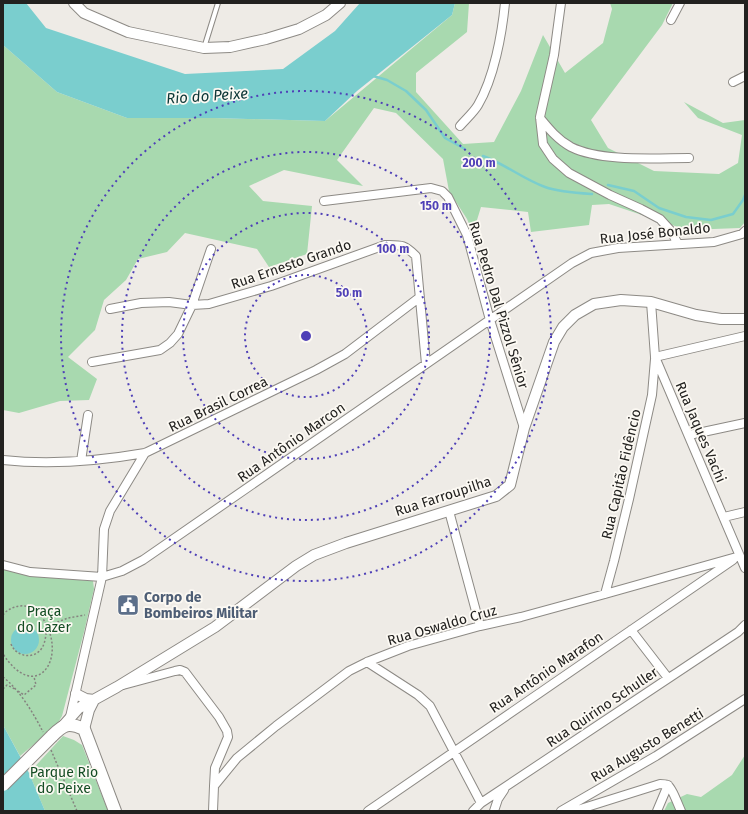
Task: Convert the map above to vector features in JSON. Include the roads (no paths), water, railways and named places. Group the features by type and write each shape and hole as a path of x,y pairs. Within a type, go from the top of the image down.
{"main road":[{"path":"62,726 71,726 84,729 115,811"},
{"name":"Rua Farroupilha","path":"3,785 62,726"}],"street":[{"path":"74,3 84,12 128,32 204,48 230,47 266,39 299,29 326,15 340,3"},
{"path":"460,126 478,105 490,79 502,27 505,3"},
{"path":"561,3 554,55 540,117 543,144 554,159 569,173 660,219 678,244"},
{"path":"671,20 680,3"},
{"path":"733,82 745,76"},
{"path":"540,117 560,140 571,147 594,154 619,157 689,158"},
{"name":"Rua Pedro Dal Pizzol Sênior","path":"324,201 431,188 442,191 448,197 467,235 490,320 524,428"},
{"name":"Rua José Bonaldo","path":"490,320 572,263 591,253 618,248 714,242 742,234 745,231"},
{"name":"Rua Ernesto Grando","path":"110,309 141,304 169,302 192,305 209,304 271,286 386,245 402,245 416,256 426,364"},
{"path":"92,362 160,350 170,343 178,334 192,305 211,250"},
{"name":"Rua Brasil Correa","path":"3,460 40,462 81,461 145,453 316,370 345,354 420,297"},
{"name":"Rua Farroupilha","path":"62,726 79,708 117,687 215,627 314,554 496,496 510,485 524,428 554,342 564,327 575,315 594,304 621,300 651,302 696,315 721,319 745,319"},
{"name":"Rua Jaques Vachi","path":"651,302 655,357 745,568"},
{"name":"Rua Antônio Marcon","path":"102,577 122,571 143,560 490,320"},
{"path":"655,357 745,336"},
{"name":"Rua Capitão Fidêncio","path":"605,594 628,506 652,395 655,357"},
{"path":"81,461 88,416"},
{"path":"689,435 745,423"},
{"path":"70,717 76,694 82,659 102,577 104,529 110,511 145,453"},
{"path":"449,510 480,626"},
{"path":"724,517 745,512"},
{"name":"Rua Oswaldo Cruz","path":"214,786 237,758 276,726 349,671 367,662 408,646 480,626 521,617 740,556"},
{"name":"Rua Antônio Marafon","path":"368,811 740,556"},
{"path":"3,565 30,572 102,577"},
{"name":"Rua Quirino Schuller","path":"473,811 481,803 738,632 745,625"},
{"path":"631,630 668,678"},
{"path":"367,662 418,695 430,706 481,803"},
{"path":"117,687 175,671 180,670 185,672 219,717 227,731 228,737 215,768 214,811"},
{"path":"76,694 86,699 94,700 89,710 84,729"},
{"path":"76,694 84,729"},
{"name":"Rua Augusto Benetti","path":"568,810 745,699"},
{"path":"568,810 660,784 668,785 681,811"},
{"path":"657,811 668,785"},
{"path":"494,811 498,799 507,786"}],"lane":[{"path":"204,48 218,3"},
{"path":"3,464 12,461"}],"water":[{"name":"Rio do Peixe","path":"3,3 26,3 46,28 185,74 283,69 335,31 360,3 455,3 452,15 357,91 325,121 214,118 127,118 57,92 3,45"},
{"path":"25,626 35,630 39,640 35,650 25,654 15,650 11,640 15,630"},
{"path":"3,725 29,773 45,811 3,811"}],"waterway":[{"path":"373,76 387,80 406,91 426,110 445,138 465,149"},
{"path":"483,156 529,180 550,189 592,194"},
{"path":"608,185 634,191 659,208 686,217 711,220 733,214 745,195"}],"place":[{"name":"Corpo de Bombeiros Militar","path":"128,605"}],"park label":[{"name":"Praça do Lazer","path":"44,620"},
{"name":"Parque Rio do Peixe","path":"64,780"}]}
